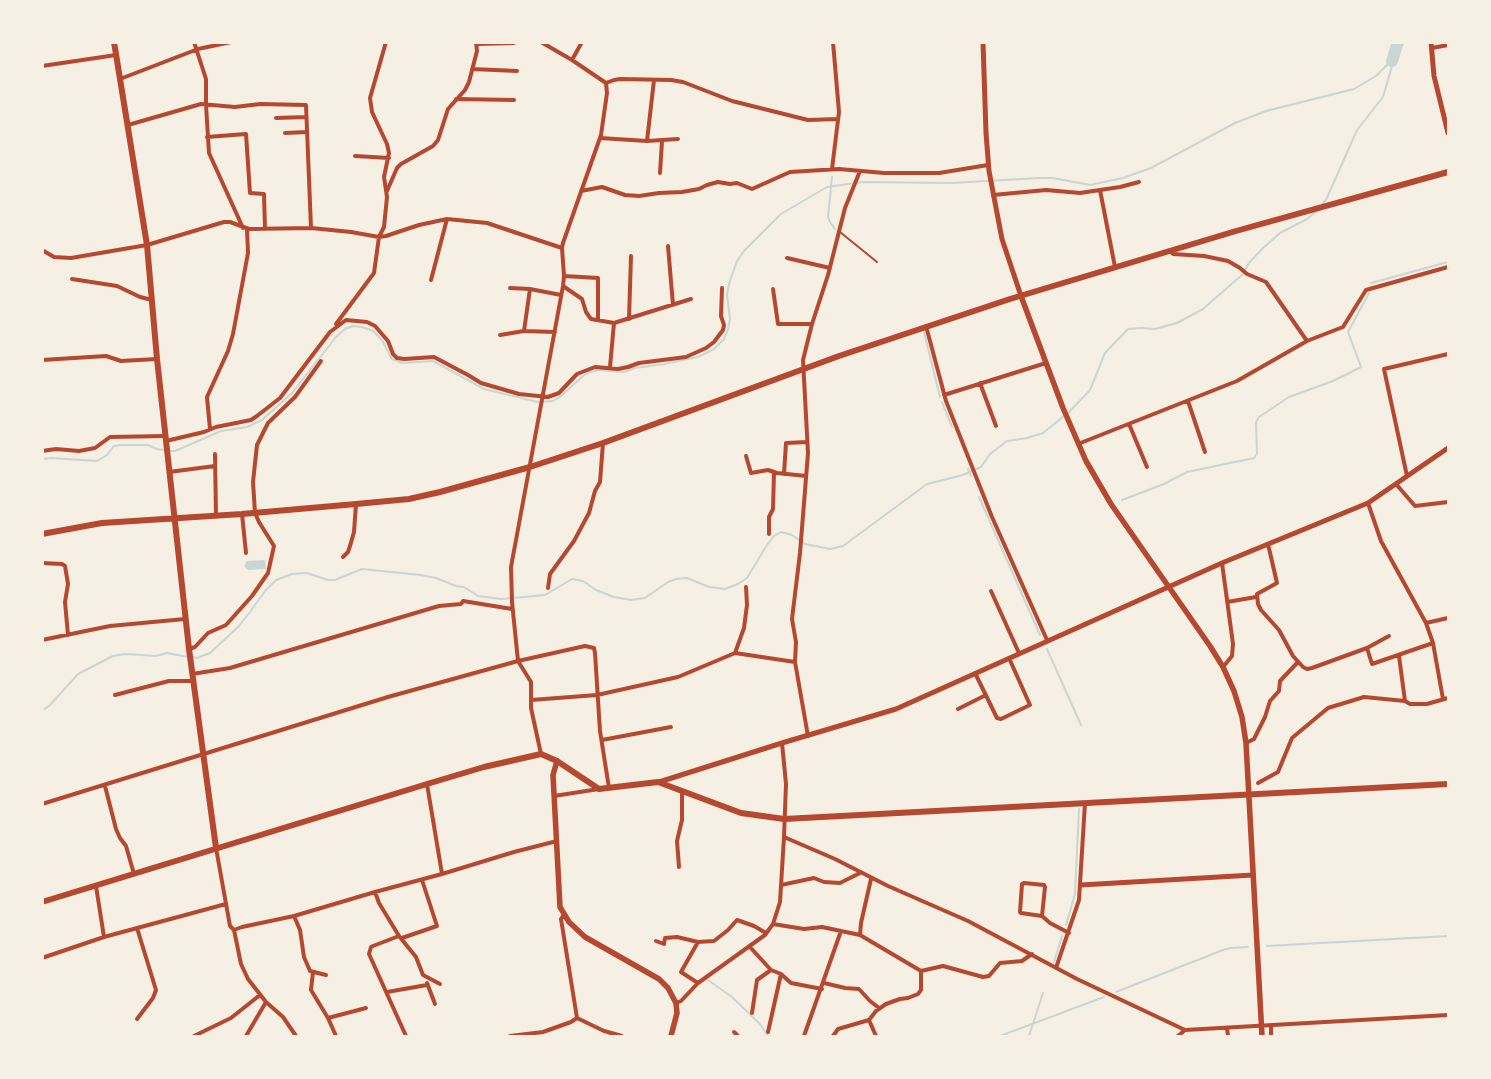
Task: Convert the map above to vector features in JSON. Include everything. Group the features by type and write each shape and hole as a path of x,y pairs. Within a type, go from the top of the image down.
{"main road":[{"path":"114,42 147,244 157,359 185,619 216,848"},
{"path":"42,534 102,522 256,513 409,499 430,495 530,467 603,443 855,350 926,326 1170,250 1448,172"},
{"path":"1021,296 1063,408 1078,444 1098,482 1111,504 1196,625 1223,667 1234,691 1242,717 1246,743 1262,1036"},
{"path":"42,902 484,767 541,754 557,761 599,789 658,782 741,814 784,819 1448,784"},
{"path":"557,761 553,775 558,898 564,914 585,937 658,980 668,988 676,1003 677,1013 673,1036"}],"street":[{"path":"194,42 198,49 206,79 209,153 245,228 248,253 233,334 228,351 207,397 210,429"},
{"path":"120,79 198,49 231,42"},
{"path":"42,451 56,449 80,451 95,448 110,437 166,440 251,420 280,398 303,370 374,273 379,237 384,226 387,191 384,177 389,158 387,144 370,106 371,92 384,55 386,42"},
{"path":"541,42 572,60 606,84 607,93 600,138 562,248 563,286 511,566 512,609 518,661 531,682 532,716 541,754"},
{"path":"572,60 582,42"},
{"path":"832,169 839,99 833,42"},
{"path":"983,42 988,168 1002,239 1021,296"},
{"path":"387,191 397,168 401,164 436,144 448,109 467,86 477,51 476,43 514,43"},
{"path":"1448,45 1431,45 1435,84 1448,132"},
{"path":"42,66 116,56"},
{"path":"472,70 517,71"},
{"path":"606,84 614,80 683,82 732,101 808,120 838,119"},
{"path":"647,141 654,80"},
{"path":"456,99 514,100"},
{"path":"128,125 187,108 206,105 235,107 260,104 272,106 306,105 311,228"},
{"path":"276,118 306,117"},
{"path":"285,133 307,132"},
{"path":"207,137 246,134 250,194 264,194 265,229"},
{"path":"600,138 647,141 678,139"},
{"path":"660,173 662,141"},
{"path":"355,156 389,158"},
{"path":"581,191 602,187 625,195 639,196 682,192 718,182 730,184 738,182 752,189 790,172 832,169 884,173 930,173 988,168"},
{"path":"808,736 795,662 796,642 792,612 806,476 807,442 803,370 804,355 830,268 838,231 860,171"},
{"path":"993,193 1046,190 1080,193 1139,182"},
{"path":"1100,190 1115,267"},
{"path":"42,250 54,257 64,258 147,244 224,222 230,222 245,228 311,228 379,237 447,219 487,223 562,248"},
{"path":"431,280 447,219"},
{"path":"668,246 673,305"},
{"path":"1170,250 1173,254 1211,257 1228,262 1247,274 1266,282 1307,341"},
{"path":"629,319 631,256"},
{"path":"787,258 830,268"},
{"path":"1078,444 1237,381 1307,341 1343,327 1366,290 1448,267"},
{"path":"564,276 598,278 598,319"},
{"path":"72,279 118,286 140,297 152,300"},
{"path":"563,286 582,299 588,316 592,319 614,323 691,299"},
{"path":"510,288 530,289 561,295"},
{"path":"330,332 346,320 367,322 381,331 397,358 434,357 481,383 520,394 548,397 559,393 577,374 594,367 618,369 639,363 686,357 714,342 723,330 724,325 721,316 722,288"},
{"path":"524,331 530,289"},
{"path":"773,289 778,324 812,324"},
{"path":"610,367 614,323"},
{"path":"926,326 944,395 972,468 1048,640"},
{"path":"500,335 524,331 554,332"},
{"path":"1407,476 1384,369 1448,354"},
{"path":"42,360 106,356 121,361 157,359"},
{"path":"189,651 208,633 226,625 252,596 267,575 273,544 259,522 256,513 253,482 257,445 268,423 295,397 321,360"},
{"path":"944,395 1046,362"},
{"path":"303,370 310,375"},
{"path":"980,383 996,426"},
{"path":"1188,401 1205,452"},
{"path":"1130,424 1147,467"},
{"path":"784,474 786,443 807,442"},
{"path":"548,588 552,569 574,542 589,513 595,491 600,482 603,443"},
{"path":"658,782 896,709 1168,586 1368,503 1448,448"},
{"path":"215,454 216,516"},
{"path":"746,456 751,473 768,470 806,476"},
{"path":"169,472 215,466"},
{"path":"769,534 769,517 774,509 774,472"},
{"path":"1396,484 1415,506 1448,502"},
{"path":"1368,503 1381,541 1426,623 1433,643 1443,699"},
{"path":"343,557 348,552 354,532 356,504"},
{"path":"242,514 246,553"},
{"path":"1227,602 1256,597 1257,594 1277,584 1268,544"},
{"path":"1222,563 1234,644 1232,656 1223,667"},
{"path":"42,564 62,564 66,566 68,584 65,602 68,635"},
{"path":"735,653 744,628 747,605 746,587"},
{"path":"991,591 1019,654"},
{"path":"1256,597 1260,610 1279,630 1283,640 1298,662 1307,669 1367,648 1389,636"},
{"path":"115,695 168,681 193,678 230,668 439,606 461,604 463,601 512,609"},
{"path":"1426,623 1448,618"},
{"path":"42,640 110,626 185,619"},
{"path":"1367,648 1372,664 1433,643"},
{"path":"42,804 388,697 518,661 585,646 594,648 595,653 602,740 610,788"},
{"path":"531,700 597,695 678,677 735,653 795,662"},
{"path":"1399,656 1405,701"},
{"path":"976,674 997,718 1001,719 1030,705 1009,658"},
{"path":"1246,743 1254,739 1265,717 1270,701 1278,691 1280,681 1298,662"},
{"path":"958,709 986,695"},
{"path":"1258,783 1278,772 1292,738 1328,708 1364,697 1405,701 1410,704 1428,704 1448,698"},
{"path":"602,740 670,727"},
{"path":"676,1003 681,1001 698,983 766,933 773,924 780,902 784,837 786,784 782,743"},
{"path":"427,784 442,874"},
{"path":"105,786 116,829 126,846 134,874"},
{"path":"554,796 599,789"},
{"path":"678,867 677,841 682,820 682,792"},
{"path":"1056,968 1080,900 1085,803"},
{"path":"784,837 968,921 1056,968 1185,1030 1448,1015"},
{"path":"234,930 294,916 556,841"},
{"path":"216,848 230,926 234,930 241,964 248,979 260,995 283,1017 296,1036"},
{"path":"781,885 814,878 824,882 840,883 860,873"},
{"path":"1081,885 1253,875"},
{"path":"860,935 871,878"},
{"path":"406,1036 369,954 369,950 373,946 437,926 422,880"},
{"path":"1042,916 1046,887 1044,885 1024,882 1022,884 1021,914 1042,916 1050,923 1069,933"},
{"path":"96,886 104,937"},
{"path":"375,892 379,903 400,937 416,957 423,975 440,984"},
{"path":"42,958 104,937 226,904"},
{"path":"564,914 561,919 577,1018"},
{"path":"294,916 302,937 306,964 313,972 326,975"},
{"path":"656,941 664,944 665,938 677,937 698,942 714,941 737,920 766,933"},
{"path":"773,924 786,927 822,927 860,935 921,971 943,966 983,977 989,976 1000,963 1022,961 1032,954"},
{"path":"137,928 156,990 154,998 137,1019"},
{"path":"804,1036 822,989 841,930"},
{"path":"698,942 681,972 698,983"},
{"path":"749,946 772,970 781,974 791,983 822,989"},
{"path":"752,1013 757,980 772,970"},
{"path":"833,1036 838,1028 869,1020 879,1008 892,1001 918,994 921,990 921,971"},
{"path":"313,972 311,990 328,1018 336,1036"},
{"path":"768,1032 781,974"},
{"path":"428,978 427,985 435,1004"},
{"path":"824,983 859,989 870,1002 879,1008"},
{"path":"387,992 427,985"},
{"path":"194,1036 231,1018 260,995"},
{"path":"246,1036 266,1002"},
{"path":"328,1018 366,1008"},
{"path":"577,1018 604,1031 622,1036"},
{"path":"510,1036 543,1032 577,1018"},
{"path":"869,1020 876,1036"},
{"path":"1271,1026 1272,1036"},
{"path":"1227,1028 1228,1036"},
{"path":"1178,1036 1185,1030"},
{"path":"603,1036 604,1031"},
{"path":"734,1032 738,1036"}],"lane":[{"path":"838,231 877,262"}],"shaded area":[{"path":"265,560 266,569 248,570 244,566 247,561"}],"waterway":[{"path":"1392,61 1398,42"},
{"path":"170,451 175,451 221,431 247,427 262,420 292,393 336,337 345,329 353,326 373,331 382,340 392,359 402,363 433,361 484,389 538,402 553,401 560,397 590,372 599,370 624,372 635,368 698,357 714,349 724,339 730,319 727,295 729,284 737,261 744,251 781,214 827,187 863,182 951,183 1039,178 1053,178 1090,185 1123,178 1151,168 1235,123 1266,111 1354,89 1376,76 1391,61"},
{"path":"1322,204 1326,200 1357,130 1383,97 1392,61"},
{"path":"832,177 828,217 835,229"},
{"path":"1068,413 1090,390 1105,353 1128,329 1155,329 1177,323 1203,309 1243,274 1249,263 1280,233 1307,219 1318,210"},
{"path":"1371,283 1448,262"},
{"path":"1122,500 1164,484 1187,472 1254,458 1257,454 1256,422 1259,417 1289,397 1333,381 1361,367 1348,332 1369,293"},
{"path":"924,332 940,397"},
{"path":"942,402 952,427"},
{"path":"193,657 197,658 210,653 238,627 265,591 276,580 292,574 307,573 328,580 335,580 362,569 421,575 464,587 478,596 502,599 545,595 572,579 583,581 596,590 614,597 631,600 645,598 668,582 676,579 687,578 709,587 725,589 747,578 767,545 774,536 781,532 792,535 805,544 830,549 843,546 927,484 963,475 981,467 990,454 1007,441 1043,433 1064,416"},
{"path":"42,459 97,461 107,455 114,446 121,445 148,445 165,450"},
{"path":"968,469 971,476"},
{"path":"979,497 1040,635"},
{"path":"1047,649 1081,725"},
{"path":"42,711 50,705 78,674 113,656 125,654 156,656 167,653 188,657"},
{"path":"1066,925 1075,894 1079,809"},
{"path":"1054,962 1062,936"},
{"path":"1267,946 1448,936"},
{"path":"1116,992 1223,950 1248,947"},
{"path":"708,980 732,997 760,1024 768,1036"},
{"path":"1029,1036 1043,993"},
{"path":"1000,1036 1104,997"}]}
